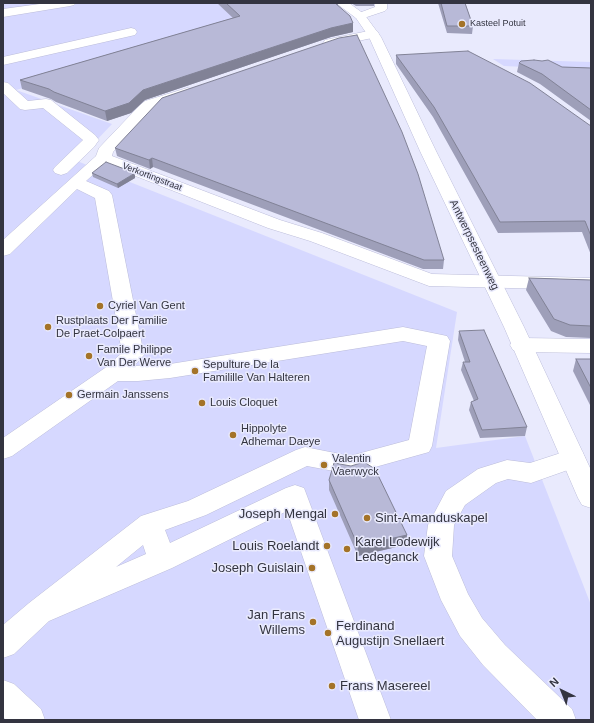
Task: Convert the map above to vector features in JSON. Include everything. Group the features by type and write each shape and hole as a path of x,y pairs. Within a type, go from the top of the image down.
{"street":[{"path":"3,13 70,3"},
{"name":"Antwerpsesteenweg","path":"342,3 360,16 391,58 428,151 492,282 591,498"},
{"path":"360,16 381,9 381,3"},
{"path":"3,61 131,32"},
{"path":"312,48 335,41 373,34"},
{"path":"3,86 25,106 46,103 91,140 68,176 3,250"},
{"path":"68,176 102,158 105,151 145,108 157,102 205,86"},
{"name":"Verkortingstraat","path":"102,158 274,224 316,237 429,280 591,284"},
{"path":"3,450 112,373 132,355 103,195 68,176"},
{"path":"3,644 39,612 150,524 197,508 305,456 350,465 420,446 439,341 403,334 170,371 138,374 112,373"},
{"path":"521,345 591,346"},
{"path":"560,720 494,655 471,627 456,600 438,556 441,525 455,498 487,476 500,471 507,469 531,473 573,458"},
{"path":"39,612 162,560 295,495 375,720"},
{"path":"150,524 162,560"},
{"path":"3,695 29,720"}],"shaded area":[{"path":"3,3 217,3 242,24 16,90 112,124 77,161 457,312 436,448 525,436 591,605 591,720 3,720"},
{"path":"493,59 591,62 591,70 504,66"}],"building":[{"path":"226,3 335,3 350,16 353,23 331,28 143,90 129,103 105,111 49,89 20,80 240,16"},
{"path":"441,3 465,3 473,26 447,26"},
{"path":"357,35 402,132 418,174 444,260 424,260 152,158 149,160 115,148 162,98 339,38"},
{"path":"468,51 530,83 591,126 591,236 585,221 500,222 434,107 396,55"},
{"path":"548,60 562,67 591,68 591,110 542,74 519,63 521,61"},
{"path":"106,162 135,173 117,184 92,173"},
{"path":"529,278 591,280 591,326 570,325 554,319"},
{"path":"484,330 527,427 482,430 471,402 478,399 463,362 470,362 459,331"},
{"path":"576,359 591,359 591,388"},
{"name":"Sint-Amanduskapel","path":"364,462 375,469 407,535 358,546 329,480 334,463 351,466"}],"place":[{"name":"Kasteel Potuit","path":"462,24"},
{"name":"Cyriel Van Gent","path":"100,306"},
{"name":"Rustplaats Der Familie De Praet-Colpaert","path":"48,327"},
{"name":"Famile Philippe Van Der Werve","path":"89,356"},
{"name":"Sepulture De la Familille Van Halteren","path":"195,371"},
{"name":"Germain Janssens","path":"69,395"},
{"name":"Louis Cloquet","path":"202,403"},
{"name":"Hippolyte Adhemar Daeye","path":"233,435"},
{"name":"Valentin Vaerwyck","path":"324,465"},
{"name":"Joseph Mengal","path":"335,514"},
{"name":"Sint-Amanduskapel","path":"367,518"},
{"name":"Louis Roelandt","path":"327,546"},
{"name":"Karel Lodewijk Ledeganck","path":"347,549"},
{"name":"Joseph Guislain","path":"312,568"},
{"name":"Jan Frans Willems","path":"313,622"},
{"name":"Ferdinand Augustijn Snellaert","path":"328,633"},
{"name":"Frans Masereel","path":"332,686"}]}
